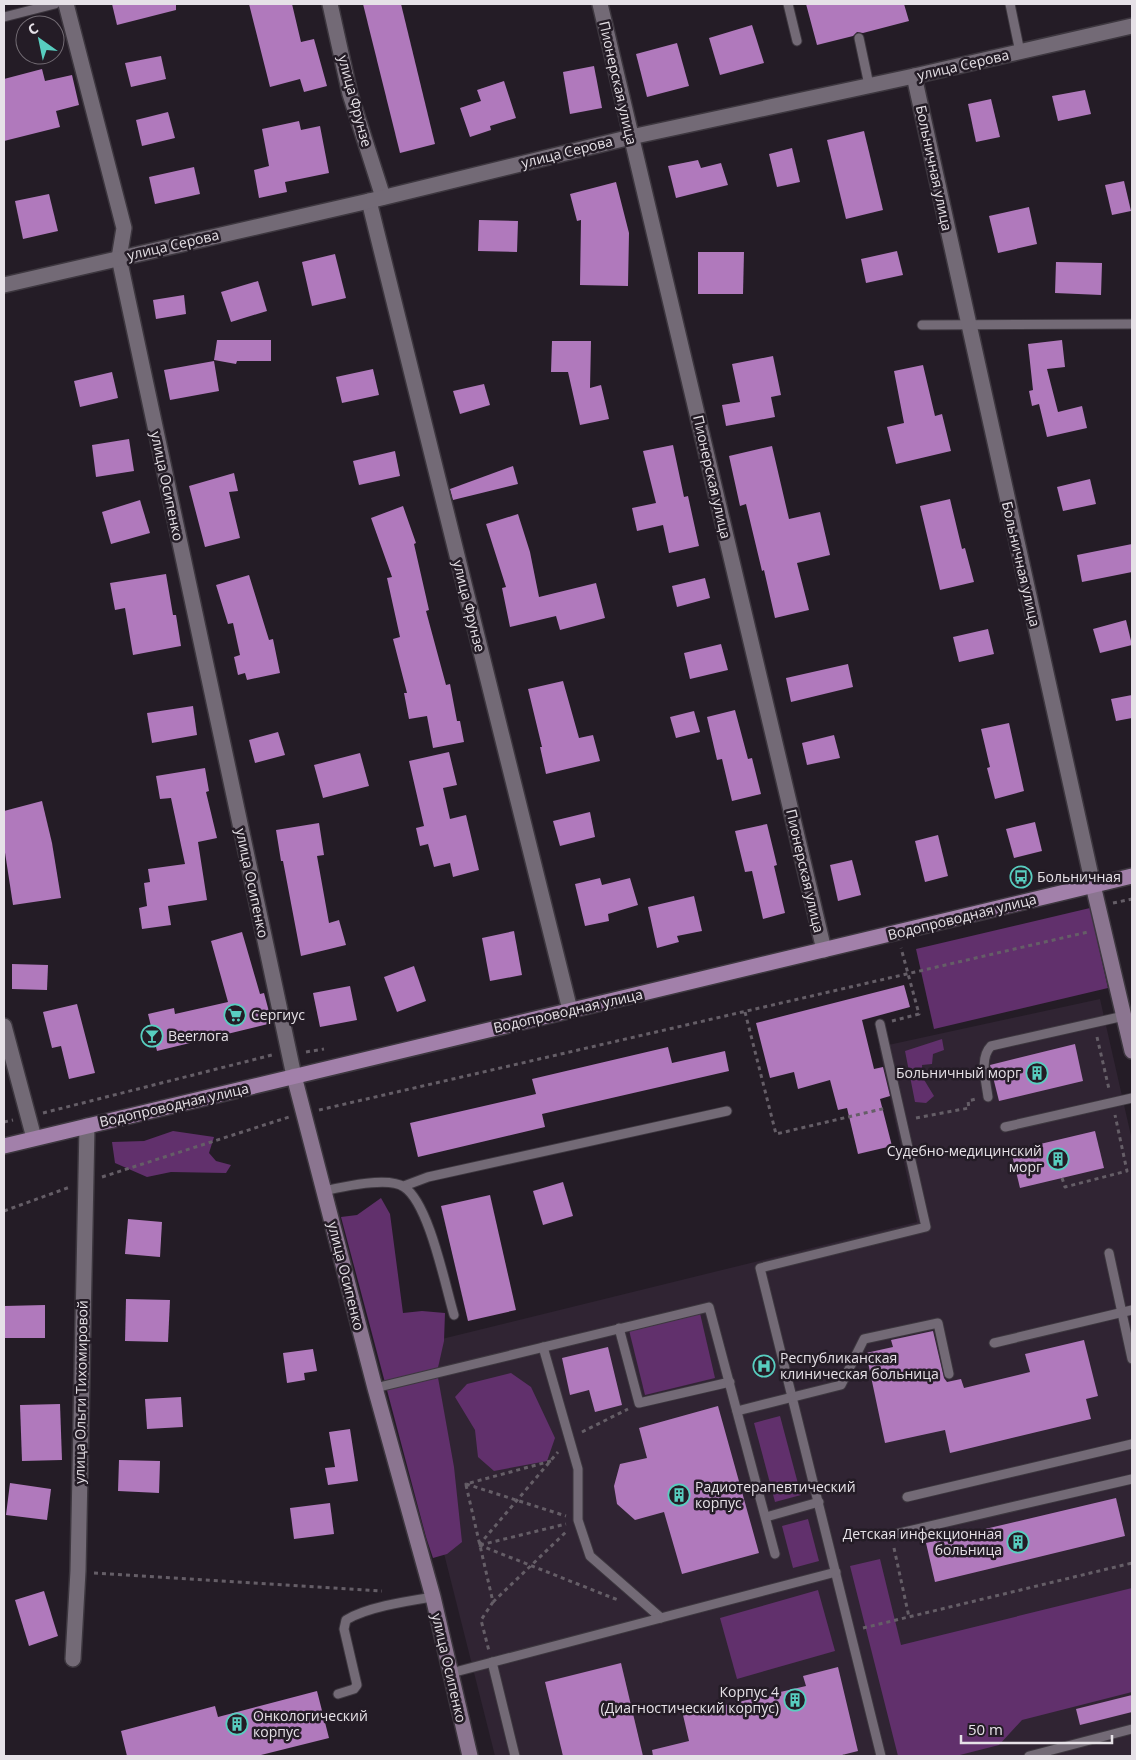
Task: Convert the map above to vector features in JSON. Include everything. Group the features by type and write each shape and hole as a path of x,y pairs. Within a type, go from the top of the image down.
{"main road":[{"name":"Водопроводная улица","path":"4,1146 1132,876"}],"street":[{"name":"улица Осипенко","path":"66,4 124,228 119,258 294,1076 375,1388 433,1597 470,1756"},
{"name":"улица Фрунзе","path":"330,4 570,1010"},
{"name":"Пионерская улица","path":"600,4 824,950"},
{"name":"улица Серова","path":"4,285 376,199 631,137 914,76 1132,26"},
{"name":"Больничная улица","path":"914,76 1093,885 1132,1051"},
{"path":"4,1026 34,1138"},
{"name":"улица Ольги Тихомировой","path":"73,1659 78,1571 87,1126"}],"lane":[{"path":"4,17 55,4"},
{"path":"788,4 798,41"},
{"path":"1010,4 1020,52"},
{"path":"859,38 869,85"},
{"path":"922,325 1132,324"},
{"path":"988,1097 984,1057 991,1046 1124,1016"},
{"path":"880,1024 926,1228 760,1268 882,1756"},
{"path":"1005,1127 1132,1098"},
{"path":"324,1191 356,1184 378,1182 404,1186 428,1177 727,1111"},
{"path":"404,1186 419,1203 428,1224 454,1315"},
{"path":"1109,1253 1132,1359"},
{"path":"375,1388 709,1307 775,1554"},
{"path":"994,1343 1132,1310"},
{"path":"737,1411 841,1385 864,1339 938,1323 949,1374"},
{"path":"619,1328 639,1403 730,1382"},
{"path":"543,1347 578,1470 578,1520 590,1556 662,1618"},
{"path":"907,1497 1132,1444"},
{"path":"891,1535 1132,1479"},
{"path":"766,1517 818,1502"},
{"path":"451,1673 836,1572"},
{"path":"338,1694 354,1689 357,1685 344,1629 346,1620 355,1614 412,1600 433,1597"},
{"path":"492,1662 515,1756"},
{"path":"1029,1756 1132,1729"}],"path":[{"path":"4,1211 86,1182 304,1114 1103,929"},
{"path":"880,1024 919,1014 900,943"},
{"path":"745,1012 776,1134 898,1105"},
{"path":"1062,1178 1065,1187 1127,1171 1094,1022"},
{"path":"4,1122 272,1055"},
{"path":"902,1121 969,1108 968,1101 988,1097"},
{"path":"479,1546 570,1438 639,1403"},
{"path":"466,1484 551,1461"},
{"path":"466,1484 578,1520"},
{"path":"466,1484 493,1602"},
{"path":"479,1546 578,1520"},
{"path":"492,1662 481,1620 493,1602 578,1520"},
{"path":"891,1535 909,1617"},
{"path":"479,1546 626,1604"},
{"path":"851,1631 1132,1562"},
{"path":"78,1571 390,1592"}],"shaded area":[{"path":"1090,908 1108,988 934,1029 916,949"},
{"name":"Республиканская клиническая больница","path":"1100,999 1132,1140 1132,1756 495,1756 393,1351 917,1222 879,1047"},
{"path":"942,1039 944,1050 933,1054 932,1064 922,1065 923,1078 934,1096 926,1103 915,1102 905,1051"},
{"path":"173,1131 214,1137 209,1153 216,1161 231,1165 226,1173 171,1172 147,1177 115,1163 112,1142 144,1141"},
{"path":"381,1198 390,1214 403,1313 422,1311 445,1313 444,1341 437,1372 454,1467 462,1542 447,1554 433,1558 341,1217 357,1215"},
{"path":"699,1309 715,1378 645,1395 628,1326"},
{"path":"511,1373 531,1387 555,1438 547,1461 494,1471 478,1457 475,1430 455,1397 467,1384"},
{"path":"780,1416 801,1495 775,1502 754,1423"},
{"path":"808,1519 819,1561 793,1568 782,1526"},
{"path":"880,1559 901,1645 1132,1588 1132,1692 1022,1720 999,1745 956,1756 898,1756 850,1566"},
{"path":"818,1590 835,1651 737,1679 720,1618"}],"building":[{"path":"112,4 176,4 176,10 117,25"},
{"path":"249,4 292,4 301,42 314,39 327,86 304,92 300,79 270,87"},
{"path":"363,4 401,4 435,144 400,153"},
{"path":"806,4 904,4 909,21 863,33 857,32 853,36 817,45"},
{"path":"752,25 764,63 720,75 709,38"},
{"path":"677,43 689,86 647,97 636,54"},
{"path":"161,56 166,79 131,87 125,63"},
{"path":"594,66 602,108 570,114 563,72"},
{"path":"42,69 45,81 72,75 79,105 56,111 60,127 4,141 4,79"},
{"path":"504,81 516,118 490,126 491,130 470,137 460,108 481,101 477,90"},
{"path":"1085,90 1091,114 1058,121 1052,96"},
{"path":"991,99 1000,137 976,142 968,104"},
{"path":"168,112 175,138 142,146 136,120"},
{"path":"299,121 301,130 320,126 329,173 285,182 287,192 259,198 254,170 269,166 262,129"},
{"path":"864,131 883,210 846,219 827,140"},
{"path":"792,148 800,182 777,187 769,154"},
{"path":"698,160 701,168 721,163 728,185 676,198 668,166"},
{"path":"194,167 200,194 155,204 149,177"},
{"path":"1124,181 1131,211 1112,215 1105,185"},
{"path":"616,182 629,233 628,286 580,285 581,220 577,221 570,194"},
{"path":"49,194 58,231 23,239 15,201"},
{"path":"1029,207 1037,244 998,253 989,216"},
{"path":"479,220 518,221 517,252 478,251"},
{"path":"897,251 903,275 866,283 861,259"},
{"path":"698,252 744,252 743,294 698,294"},
{"path":"335,254 346,298 312,306 302,262"},
{"path":"1056,262 1102,263 1101,295 1055,293"},
{"path":"258,281 267,311 231,322 221,292"},
{"path":"184,295 186,314 156,319 153,300"},
{"path":"217,340 271,340 271,361 237,361 236,364 214,360"},
{"path":"1062,340 1065,367 1047,369 1058,412 1082,406 1087,428 1047,437 1039,404 1032,406 1029,391 1033,390 1028,344"},
{"path":"552,341 591,341 590,388 601,385 609,419 580,425 568,372 551,372"},
{"path":"773,356 781,395 771,397 775,417 726,426 722,405 740,402 732,364"},
{"path":"214,361 219,391 170,400 164,370"},
{"path":"923,365 935,416 942,414 951,451 896,464 887,427 904,423 894,371"},
{"path":"373,369 379,395 342,403 336,377"},
{"path":"112,372 118,398 80,407 74,381"},
{"path":"484,384 490,405 460,414 453,391"},
{"path":"129,439 134,471 96,477 92,445"},
{"path":"673,445 684,497 688,496 699,546 669,553 663,525 637,531 632,508 656,503 643,451"},
{"path":"772,446 789,519 820,512 830,555 797,563 809,610 775,618 746,504 740,506 729,456"},
{"path":"395,451 400,476 359,485 353,461"},
{"path":"513,466 518,484 453,500 450,489"},
{"path":"234,473 238,491 229,492 240,538 205,547 189,486"},
{"path":"1090,479 1096,504 1063,511 1057,487"},
{"path":"950,499 962,549 965,548 974,582 940,590 920,506"},
{"path":"140,500 150,533 111,544 102,512"},
{"path":"403,506 416,543 414,544 429,610 426,611 446,685 450,684 457,721 460,721 464,742 433,748 427,716 409,719 404,693 407,693 393,639 400,637 387,578 392,577 371,518"},
{"path":"518,514 530,552 539,597 596,583 605,618 560,630 556,616 510,627 502,588 506,587 486,524"},
{"path":"1132,544 1132,572 1082,582 1077,555"},
{"path":"166,574 173,615 176,615 181,646 133,655 125,608 115,610 110,583"},
{"path":"249,575 269,640 273,639 280,673 247,680 245,673 238,675 234,657 240,655 233,623 228,624 216,585"},
{"path":"705,578 710,598 677,607 672,586"},
{"path":"1126,620 1132,645 1100,653 1093,629"},
{"path":"988,629 994,654 959,662 953,637"},
{"path":"721,644 728,670 690,679 684,653"},
{"path":"848,664 853,687 791,702 786,678"},
{"path":"563,681 579,738 593,735 600,761 546,774 540,747 542,747 528,689"},
{"path":"1132,695 1132,718 1116,721 1111,699"},
{"path":"193,706 197,735 152,743 147,713"},
{"path":"735,710 748,759 752,758 761,794 732,801 722,759 717,760 707,717"},
{"path":"694,711 700,732 676,738 670,717"},
{"path":"1009,723 1024,791 995,799 987,768 990,767 981,729"},
{"path":"278,732 285,755 255,763 249,740"},
{"path":"834,735 840,758 807,765 802,743"},
{"path":"449,752 457,785 443,788 450,819 466,815 479,870 453,877 450,863 434,867 428,844 420,846 416,828 424,826 409,761"},
{"path":"360,753 369,786 323,798 314,765"},
{"path":"205,768 209,791 206,792 217,838 198,842 207,900 168,906 171,925 142,929 139,908 147,906 144,883 150,882 148,869 185,864 171,798 160,799 156,776"},
{"path":"42,801 52,843 61,898 13,905 4,846 4,811"},
{"path":"590,812 595,837 560,846 553,821"},
{"path":"1035,822 1042,851 1014,858 1006,829"},
{"path":"319,823 324,855 317,856 329,923 339,920 346,945 301,956 276,830"},
{"path":"767,824 777,865 774,866 785,913 763,919 752,871 745,872 735,831"},
{"path":"938,835 948,876 925,882 915,841"},
{"path":"852,860 861,895 838,901 830,865"},
{"path":"600,878 602,885 630,878 638,905 608,914 609,921 585,926 575,884"},
{"path":"694,896 702,931 677,936 679,942 657,948 648,907"},
{"path":"514,931 522,975 490,981 482,938"},
{"path":"242,932 260,994 264,993 272,1023 157,1051 148,1014 174,1008 175,1014 228,1002 211,941"},
{"path":"12,964 48,965 47,990 12,989"},
{"path":"414,966 426,1001 397,1012 384,977"},
{"path":"904,985 910,1007 862,1020 874,1069 883,1067 890,1096 880,1099 892,1146 858,1154 847,1108 838,1110 830,1080 798,1089 794,1072 770,1078 756,1023"},
{"path":"350,986 357,1020 320,1027 313,993"},
{"path":"77,1004 95,1073 69,1079 61,1046 52,1048 43,1012"},
{"name":"Больничный морг","path":"1075,1044 1083,1081 999,1101 990,1065"},
{"path":"668,1047 672,1063 725,1051 729,1071 542,1114 545,1127 418,1157 410,1123 536,1094 532,1079"},
{"name":"Судебно-медицинский морг","path":"1095,1131 1104,1168 1020,1188 1011,1151"},
{"path":"563,1182 573,1216 543,1225 533,1191"},
{"path":"490,1195 516,1310 468,1321 441,1206"},
{"path":"128,1219 162,1222 160,1257 125,1254"},
{"path":"126,1299 170,1300 168,1342 125,1341"},
{"path":"45,1305 45,1338 4,1338 4,1306"},
{"path":"933,1331 944,1378 947,1382 961,1379 964,1388 1030,1372 1025,1354 1084,1340 1098,1396 1086,1399 1091,1419 950,1453 945,1430 885,1443 866,1353 893,1347 891,1340"},
{"path":"608,1347 622,1405 595,1412 589,1390 570,1395 562,1358"},
{"path":"313,1349 317,1371 304,1373 305,1380 287,1383 283,1353"},
{"path":"181,1397 183,1427 147,1429 145,1399"},
{"path":"60,1404 62,1460 22,1461 20,1405"},
{"name":"Радиотерапевтический корпус","path":"718,1406 759,1553 682,1574 664,1512 635,1520 617,1504 614,1486 620,1464 647,1458 639,1428"},
{"path":"350,1429 358,1481 328,1485 325,1468 335,1467 329,1432"},
{"path":"119,1460 160,1461 159,1493 118,1491"},
{"path":"10,1483 51,1489 47,1520 6,1515"},
{"name":"Детская инфекционная больница","path":"1116,1498 1125,1536 935,1582 926,1543"},
{"path":"330,1503 334,1534 294,1539 290,1508"},
{"path":"44,1591 58,1636 29,1646 15,1600"},
{"path":"621,1663 643,1756 563,1756 545,1682"},
{"name":"Корпус 4 (Диагностический корпус)","path":"838,1667 858,1751 838,1756 653,1756 652,1750 689,1741 683,1715 806,1686 803,1676"},
{"name":"Онкологический корпус","path":"317,1691 329,1738 257,1756 127,1756 121,1731 215,1706 218,1717"},
{"path":"1132,1695 1132,1712 1080,1725 1076,1709"}],"place":[{"name":"Больничная","path":"1021,877"},
{"name":"Сергиус","path":"235,1015"},
{"name":"Beerлога","path":"152,1036"},
{"name":"Больничный морг","path":"1037,1073"},
{"name":"Судебно-медицинский морг","path":"1058,1159"},
{"name":"Республиканская клиническая больница","path":"764,1366"},
{"name":"Радиотерапевтический корпус","path":"679,1495"},
{"name":"Детская инфекционная больница","path":"1018,1542"},
{"name":"Корпус 4 (Диагностический корпус)","path":"795,1700"},
{"name":"Онкологический корпус","path":"237,1724"}]}
